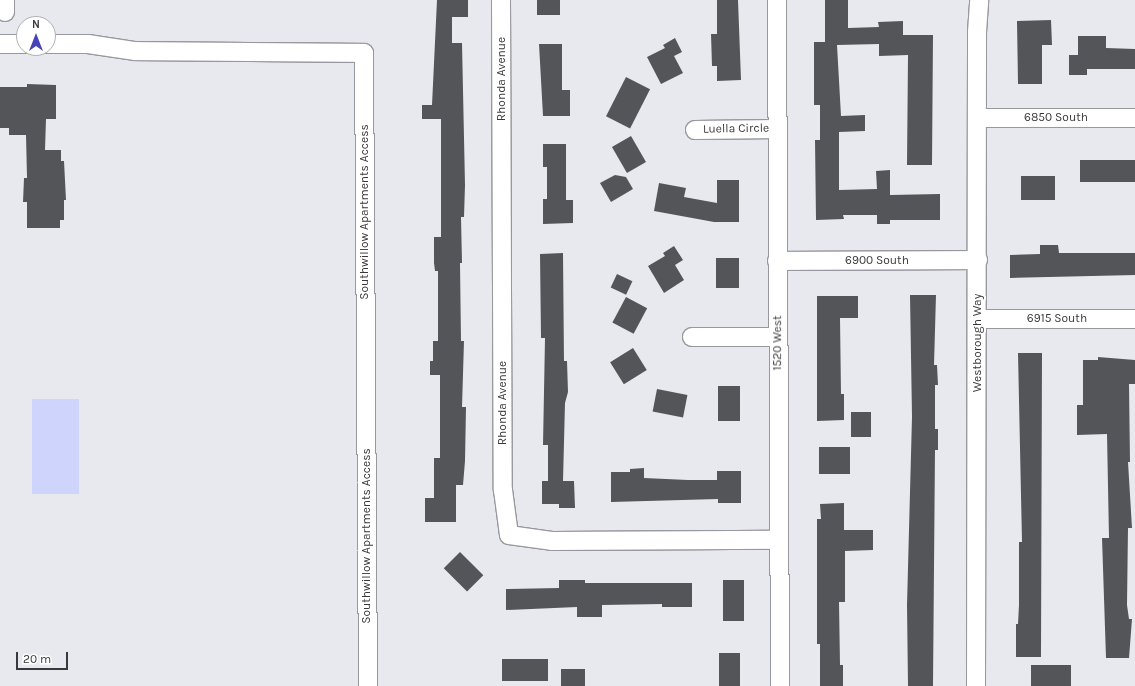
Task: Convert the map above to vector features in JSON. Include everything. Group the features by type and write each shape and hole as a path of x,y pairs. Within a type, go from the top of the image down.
{"street":[{"name":"Rhonda Avenue","path":"501,0 503,490 509,535 552,541 779,540"},
{"name":"1520 West","path":"777,0 780,686"},
{"name":"Westborough Way","path":"976,686 978,260 976,118 979,0"},
{"path":"0,44 16,44"},
{"name":"Southwillow Apartments Access","path":"56,44 88,44 135,50 364,53 368,686"},
{"name":"6850 South","path":"976,118 1135,118"},
{"name":"Luella Circle","path":"695,130 778,129"},
{"name":"6900 South","path":"777,261 978,260"},
{"name":"6915 South","path":"978,319 1135,319"},
{"path":"692,337 778,337"}],"shaded area":[{"path":"32,399 79,399 79,494 32,494"}],"building":[{"path":"437,0 468,0 468,17 452,17 452,43 462,43 465,185 464,217 461,217 462,263 460,263 461,341 464,341 462,407 466,407 465,461 463,485 456,485 456,522 425,522 425,498 434,498 434,458 440,458 440,375 430,375 430,361 433,361 433,341 438,341 438,271 435,271 434,263 434,237 441,237 441,119 422,119 422,105 432,105"},
{"path":"537,0 560,0 560,15 537,15"},
{"path":"717,0 738,0 741,80 717,81 717,66 712,66 711,34 717,34"},
{"path":"825,0 848,0 848,28 879,27 878,22 903,21 903,35 933,35 932,165 907,165 908,55 879,56 879,44 837,45 841,116 865,115 865,131 839,132 839,190 877,189 876,171 890,170 890,195 940,194 940,220 890,220 890,224 877,224 877,215 843,215 844,219 816,220 815,140 820,140 820,105 814,105 814,42 825,42"},
{"path":"1051,20 1052,45 1042,45 1042,84 1018,84 1017,21"},
{"path":"1078,36 1106,36 1106,48 1135,49 1135,69 1087,69 1087,75 1069,75 1069,55 1078,55"},
{"path":"675,38 682,52 674,56 683,73 661,84 647,57 665,48 663,45"},
{"path":"539,44 562,44 562,90 570,90 570,116 543,116"},
{"path":"626,77 650,89 630,128 606,116"},
{"path":"27,84 56,85 56,119 46,119 45,150 61,150 61,161 64,161 66,200 64,200 64,220 60,220 60,228 27,228 27,202 23,202 24,178 27,178 26,135 9,135 9,128 0,128 0,87 27,87"},
{"path":"631,136 646,162 627,173 612,147"},
{"path":"543,144 566,144 566,200 573,200 573,223 543,224 543,199 547,199 547,167 543,167"},
{"path":"1080,160 1135,160 1135,182 1080,182"},
{"path":"615,175 626,177 633,189 611,202 600,183"},
{"path":"1021,176 1055,176 1055,200 1021,200"},
{"path":"717,180 739,180 739,222 714,222 654,211 659,183 686,188 684,197 717,203"},
{"path":"1040,245 1058,245 1059,253 1135,253 1135,275 1010,278 1010,255 1040,254"},
{"path":"674,246 683,260 675,265 684,280 664,293 648,266 665,256 663,253"},
{"path":"563,253 564,361 567,361 568,392 565,403 563,481 574,481 575,508 559,508 559,504 542,504 542,481 548,481 548,445 543,445 545,338 541,338 540,254"},
{"path":"716,258 739,258 739,288 716,288"},
{"path":"617,274 632,281 626,295 611,288"},
{"path":"910,295 936,295 934,365 937,365 938,385 935,385 935,429 938,429 938,450 935,450 933,686 908,686 907,605 912,417"},
{"path":"817,296 858,296 858,318 840,318 841,394 844,394 844,420 817,421"},
{"path":"626,297 647,308 634,334 612,323"},
{"path":"633,348 647,370 624,384 610,362"},
{"path":"1018,353 1042,353 1041,657 1016,657 1016,624 1018,624 1019,605 1019,542 1022,542"},
{"path":"1098,357 1135,360 1135,384 1129,384 1130,462 1128,462 1132,528 1128,528 1127,605 1129,619 1132,619 1129,658 1106,658 1102,538 1109,538 1107,434 1077,435 1077,405 1083,405 1083,360 1098,360"},
{"path":"718,386 740,386 740,421 718,421"},
{"path":"657,389 687,395 683,417 653,412"},
{"path":"851,412 871,412 871,437 851,437"},
{"path":"819,447 850,447 850,474 819,474"},
{"path":"644,468 644,478 688,480 717,480 717,471 741,471 741,503 718,503 718,499 611,502 611,472 630,472 630,469"},
{"path":"844,503 844,530 873,530 873,550 845,551 845,602 839,602 840,665 843,665 843,686 820,686 820,644 817,644 817,519 821,519 820,504"},
{"path":"460,552 483,575 467,592 444,568"},
{"path":"559,580 585,580 585,583 692,583 692,607 662,607 662,604 602,605 602,617 577,617 577,607 506,610 506,589 559,588"},
{"path":"723,580 744,580 744,621 723,621"},
{"path":"719,653 740,653 740,686 719,686"},
{"path":"502,659 548,659 548,681 502,681"},
{"path":"1031,665 1071,665 1071,686 1031,686"},
{"path":"561,669 585,669 585,686 561,686"}]}
